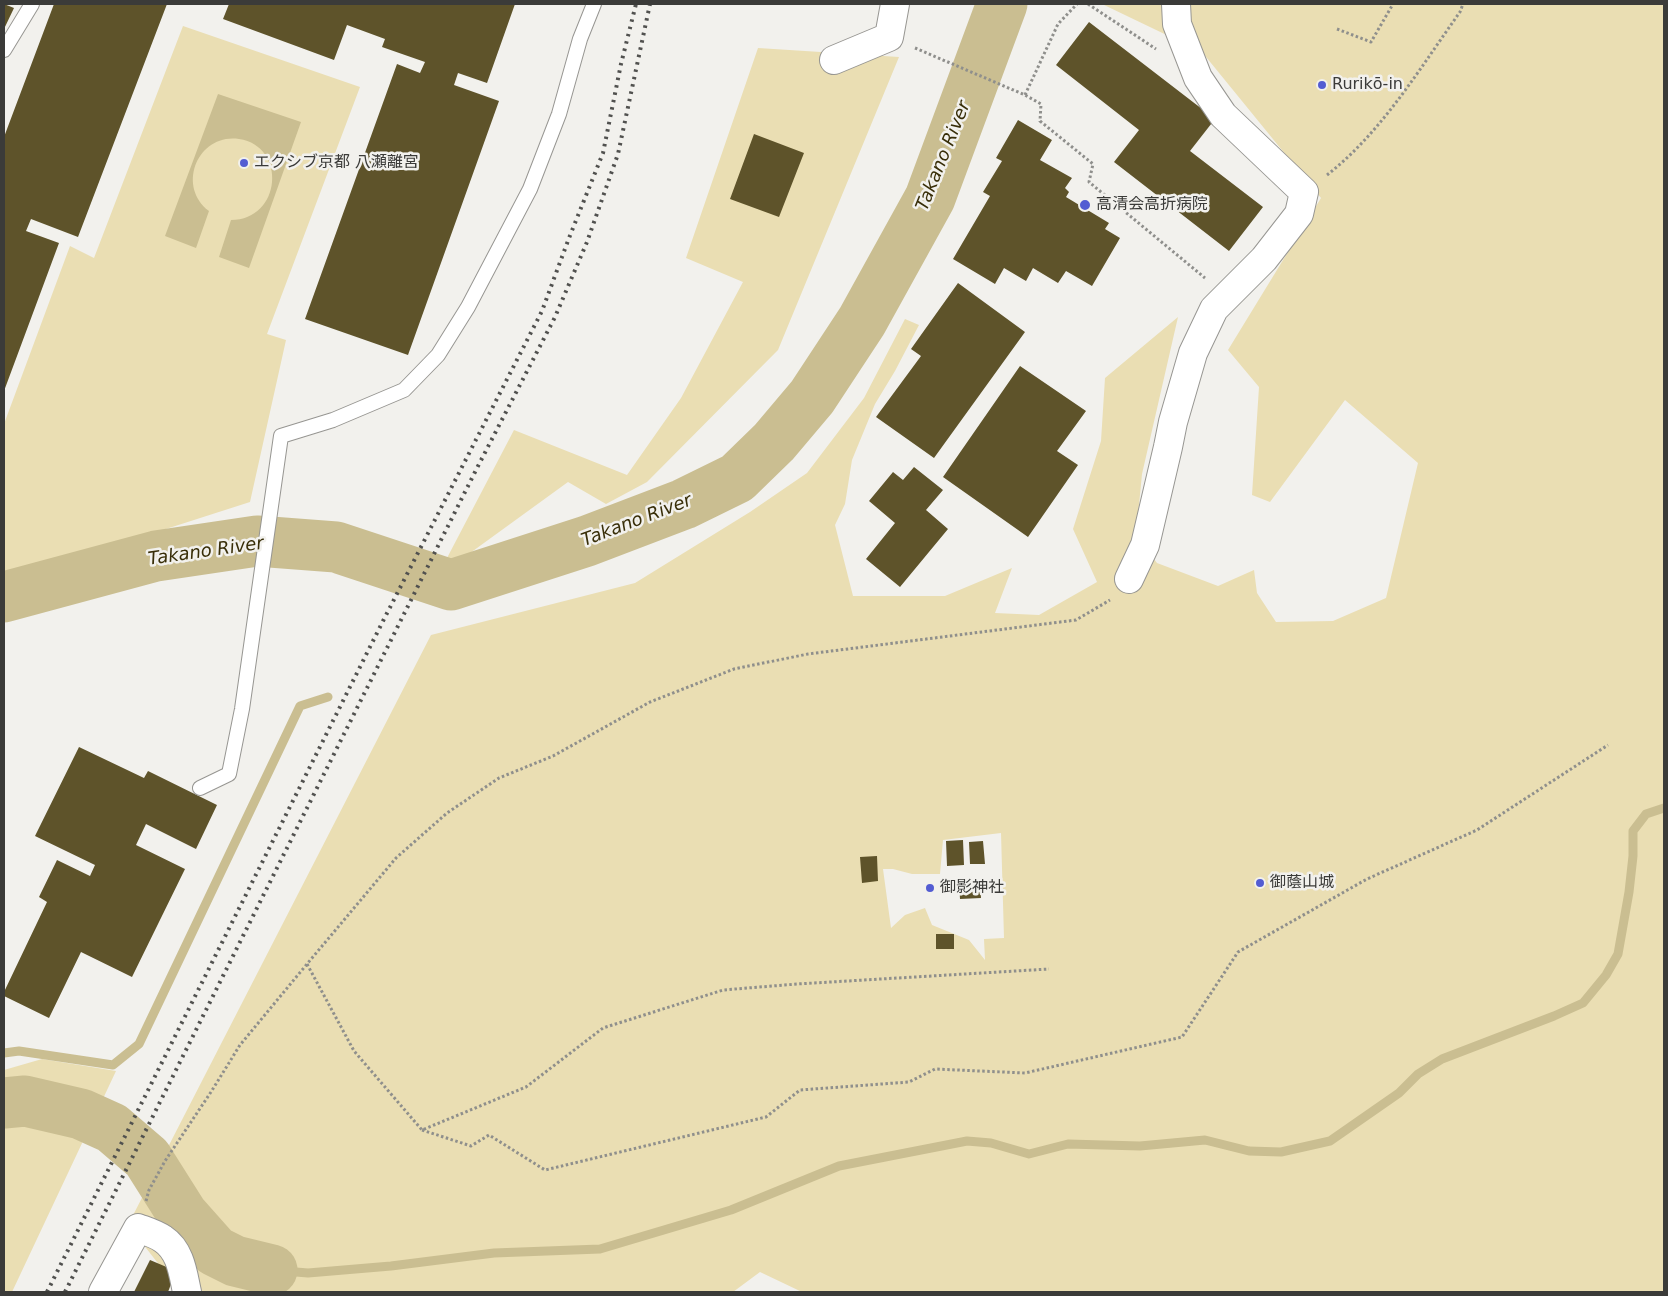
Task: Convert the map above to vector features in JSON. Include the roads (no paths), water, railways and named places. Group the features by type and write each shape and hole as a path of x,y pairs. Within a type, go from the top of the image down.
{"street":[{"path":"834,60 889,37 895,4"},
{"path":"1128,579 1145,545 1173,422 1193,353 1214,308 1264,259 1299,214 1304,192 1223,116 1198,78 1177,24 1176,4"},
{"path":"103,1292 138,1228 163,1239 173,1249 180,1261 187,1292"}],"lane":[{"path":"4,50 32,4"},
{"path":"200,788 229,774 242,709 282,436 333,420 404,390 438,355 468,307 530,189 559,114 580,39 594,4"}],"waterway":[{"name":"Takano River","path":"4,597 156,556 257,541 336,547 451,585 587,541 684,504 737,478 774,442 812,397 862,321 930,198 1002,4"},
{"path":"4,1053 19,1051 113,1065 139,1044 300,706 328,697"},
{"path":"272,1270 308,1273 391,1266 494,1253 600,1249 731,1210 839,1166 967,1141 991,1143 1029,1154 1068,1144 1140,1146 1205,1140 1249,1151 1281,1152 1330,1141 1399,1093 1418,1074 1442,1059 1583,1003 1606,975 1618,954 1629,892 1633,856 1633,831 1646,814 1664,808"},
{"path":"4,1103 25,1101 81,1114 112,1128 147,1158 183,1215 215,1251 235,1261 272,1270"}],"railway":[{"path":"47,1292 383,621 542,311 603,153 621,64 636,4"},
{"path":"65,1292 476,470 555,317 587,242 618,154 650,4"}],"place":[{"name":"Rurikō-in","path":"1322,85"},
{"name":"エクシブ京都 八瀬離宮","path":"244,163"},
{"name":"高清会高折病院","path":"1085,205"},
{"name":"御蔭山城","path":"1260,883"},
{"name":"御影神社","path":"930,888"}]}
